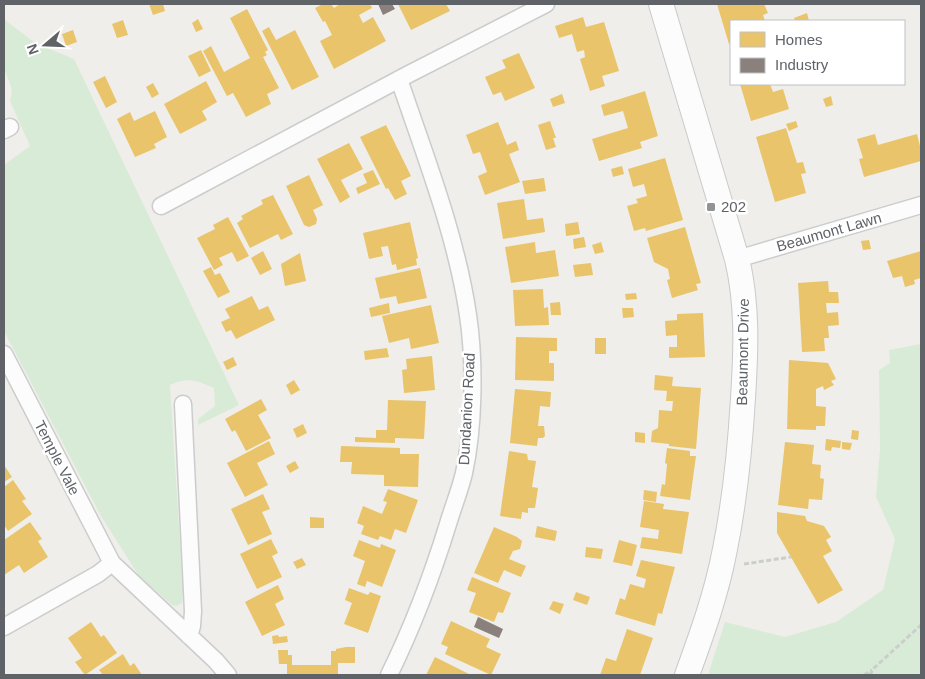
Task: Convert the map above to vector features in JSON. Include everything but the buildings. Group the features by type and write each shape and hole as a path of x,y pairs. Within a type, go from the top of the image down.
{"street":[{"path":"161,206 399,79 546,4"},
{"name":"Beaumont Drive","path":"661,4 737,259 744,295 746,321 740,444 725,551 701,637 687,675"},
{"name":"Dundanion Road","path":"389,675 404,645 425,594 464,473 469,436 472,384 472,351 468,316 455,254 430,169 399,79"},
{"name":"Beaumont Lawn","path":"737,259 921,205"},
{"name":"Temple Vale","path":"4,354 112,563 216,660 228,675"},
{"path":"183,404 193,611 190,636"},
{"path":"4,628 98,574 112,563"}],"path":[{"path":"736,565 791,557"},
{"path":"864,675 873,670 921,624"},
{"path":"870,675 873,670"}],"green space":[{"path":"4,19 35,43 74,59 239,405 198,425 198,419 215,406 214,388 187,380 170,385 183,591 182,603 177,606 172,605 139,576 101,516 4,331 4,165 30,146 10,101 11,89 3,60"},
{"path":"921,344 921,675 708,675 725,622 785,637 836,622 883,590 895,539 876,497 880,449 879,370 890,363 889,350"}],"place":[{"name":"202","path":"711,207"}]}
